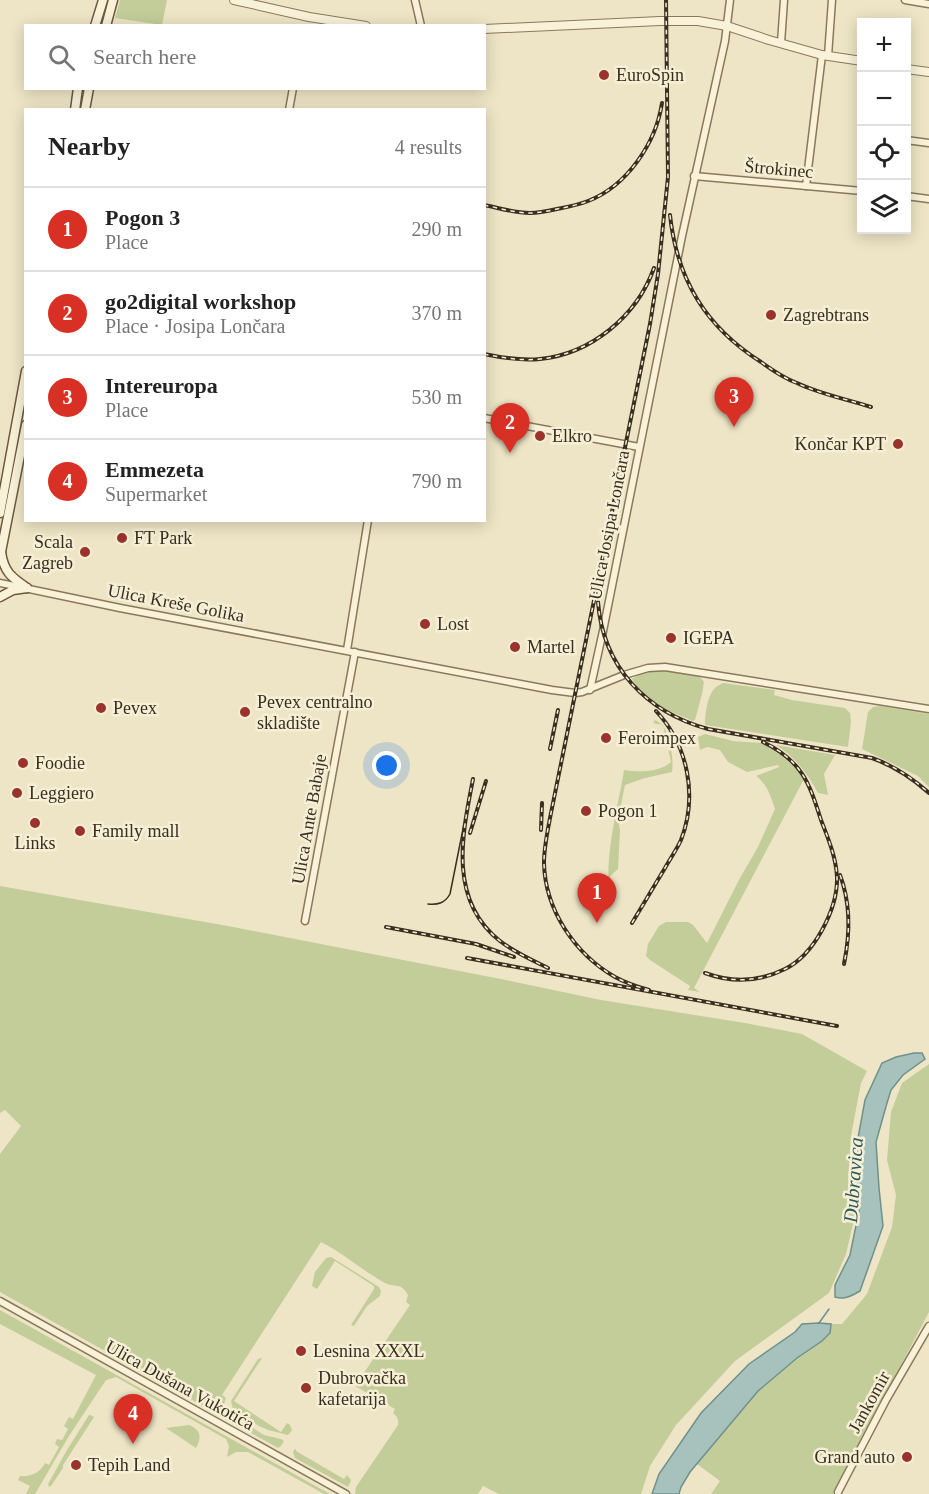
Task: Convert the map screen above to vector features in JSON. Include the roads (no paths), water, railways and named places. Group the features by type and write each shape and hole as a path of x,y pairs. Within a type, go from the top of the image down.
{"main road":[{"path":"96,24 103,0"},
{"path":"107,24 113,0"},
{"path":"75,108 78,90"},
{"path":"85,108 89,90"},
{"path":"0,513 24,381"},
{"path":"24,435 0,554 7,572 27,588"},
{"path":"0,597 13,590 27,588"}],"street":[{"path":"234,0 308,20 347,24"},
{"path":"415,0 421,24"},
{"path":"727,26 730,0"},
{"path":"781,43 784,0"},
{"path":"806,186 832,0"},
{"path":"905,0 927,2"},
{"path":"486,29 666,20 698,21 727,26 825,55 857,61"},
{"name":"Ulica Josipa Lončara","path":"590,690 694,176 727,26"},
{"path":"911,70 929,72"},
{"path":"289,108 294,90"},
{"path":"911,141 929,143"},
{"name":"Štrokinec","path":"694,176 857,191"},
{"path":"911,197 929,199"},
{"path":"486,417 639,447"},
{"path":"347,650 368,522"},
{"name":"Ulica Kreše Golika","path":"0,583 552,690 575,693 590,690"},
{"name":"Ulica Ante Babaje","path":"305,921 356,652"},
{"path":"590,690 624,675 648,668 665,667 929,709"},
{"name":"Ulica Dušana Vukotića","path":"0,1301 346,1494"},
{"name":"Jankomir","path":"838,1492 886,1400 929,1326"}],"water":[{"path":"914,1053 922,1053 925,1059 903,1075 891,1090 876,1142 883,1226 860,1291 845,1298 835,1297 835,1285 850,1255 860,1206 856,1187 858,1138 865,1100 882,1063"},
{"path":"802,1324 831,1324 830,1333 758,1391 690,1472 679,1494 652,1494 659,1474 701,1413 749,1364 795,1332"}],"waterway":[{"name":"Dubravica","path":"819,1323 829,1309"}],"tram line":[{"path":"428,904 441,903 450,894 464,824"}],"railway":[{"path":"649,990 615,977 587,956 575,943 556,914 550,897 544,863 545,844 650,324 658,274 668,177 666,0"},
{"path":"486,205 537,213 580,204 602,194 627,174 646,148 659,118 662,103"},
{"path":"670,215 679,260 687,281 710,317 725,333 742,348 787,379 871,407"},
{"path":"486,354 533,360 559,356 594,341 624,317 636,302 654,268"},
{"path":"598,602 609,647 619,666 632,684 665,711 708,729 872,758 902,772 929,793"},
{"path":"550,749 558,710"},
{"path":"632,923 681,840 689,806 687,772 682,755 676,739 656,711"},
{"path":"705,973 745,980 765,977 785,969 806,953 822,930 833,903 837,877 835,862 808,784 787,757 763,742"},
{"path":"473,779 463,844 463,866 472,906 483,925 500,941 548,968"},
{"path":"470,833 486,781"},
{"path":"541,830 542,803"},
{"path":"840,875 846,897 848,920 844,964"},
{"path":"386,927 476,944 514,957"},
{"path":"467,958 837,1026"}],"place":[{"name":"EuroSpin","path":"604,75"},
{"name":"Zagrebtrans","path":"771,315"},
{"name":"Intereuropa","path":"734,427"},
{"name":"Elkro","path":"540,436"},
{"name":"Končar KPT","path":"898,444"},
{"name":"go2digital workshop","path":"510,453"},
{"name":"FT Park","path":"122,538"},
{"name":"Scala Zagreb","path":"85,552"},
{"name":"Lost","path":"425,624"},
{"name":"IGEPA","path":"671,638"},
{"name":"Martel","path":"515,647"},
{"name":"Pevex","path":"101,708"},
{"name":"Pevex centralno skladište","path":"245,712"},
{"name":"Feroimpex","path":"606,738"},
{"name":"Foodie","path":"23,763"},
{"name":"Leggiero","path":"17,793"},
{"name":"Pogon 1","path":"586,811"},
{"name":"Links","path":"35,823"},
{"name":"Family mall","path":"80,831"},
{"name":"Pogon 3","path":"597,923"},
{"name":"Lesnina XXXL","path":"301,1351"},
{"name":"Dubrovačka kafetarija","path":"306,1388"},
{"name":"Emmezeta","path":"133,1444"},
{"name":"Grand auto","path":"907,1457"},
{"name":"Tepih Land","path":"76,1465"}]}
